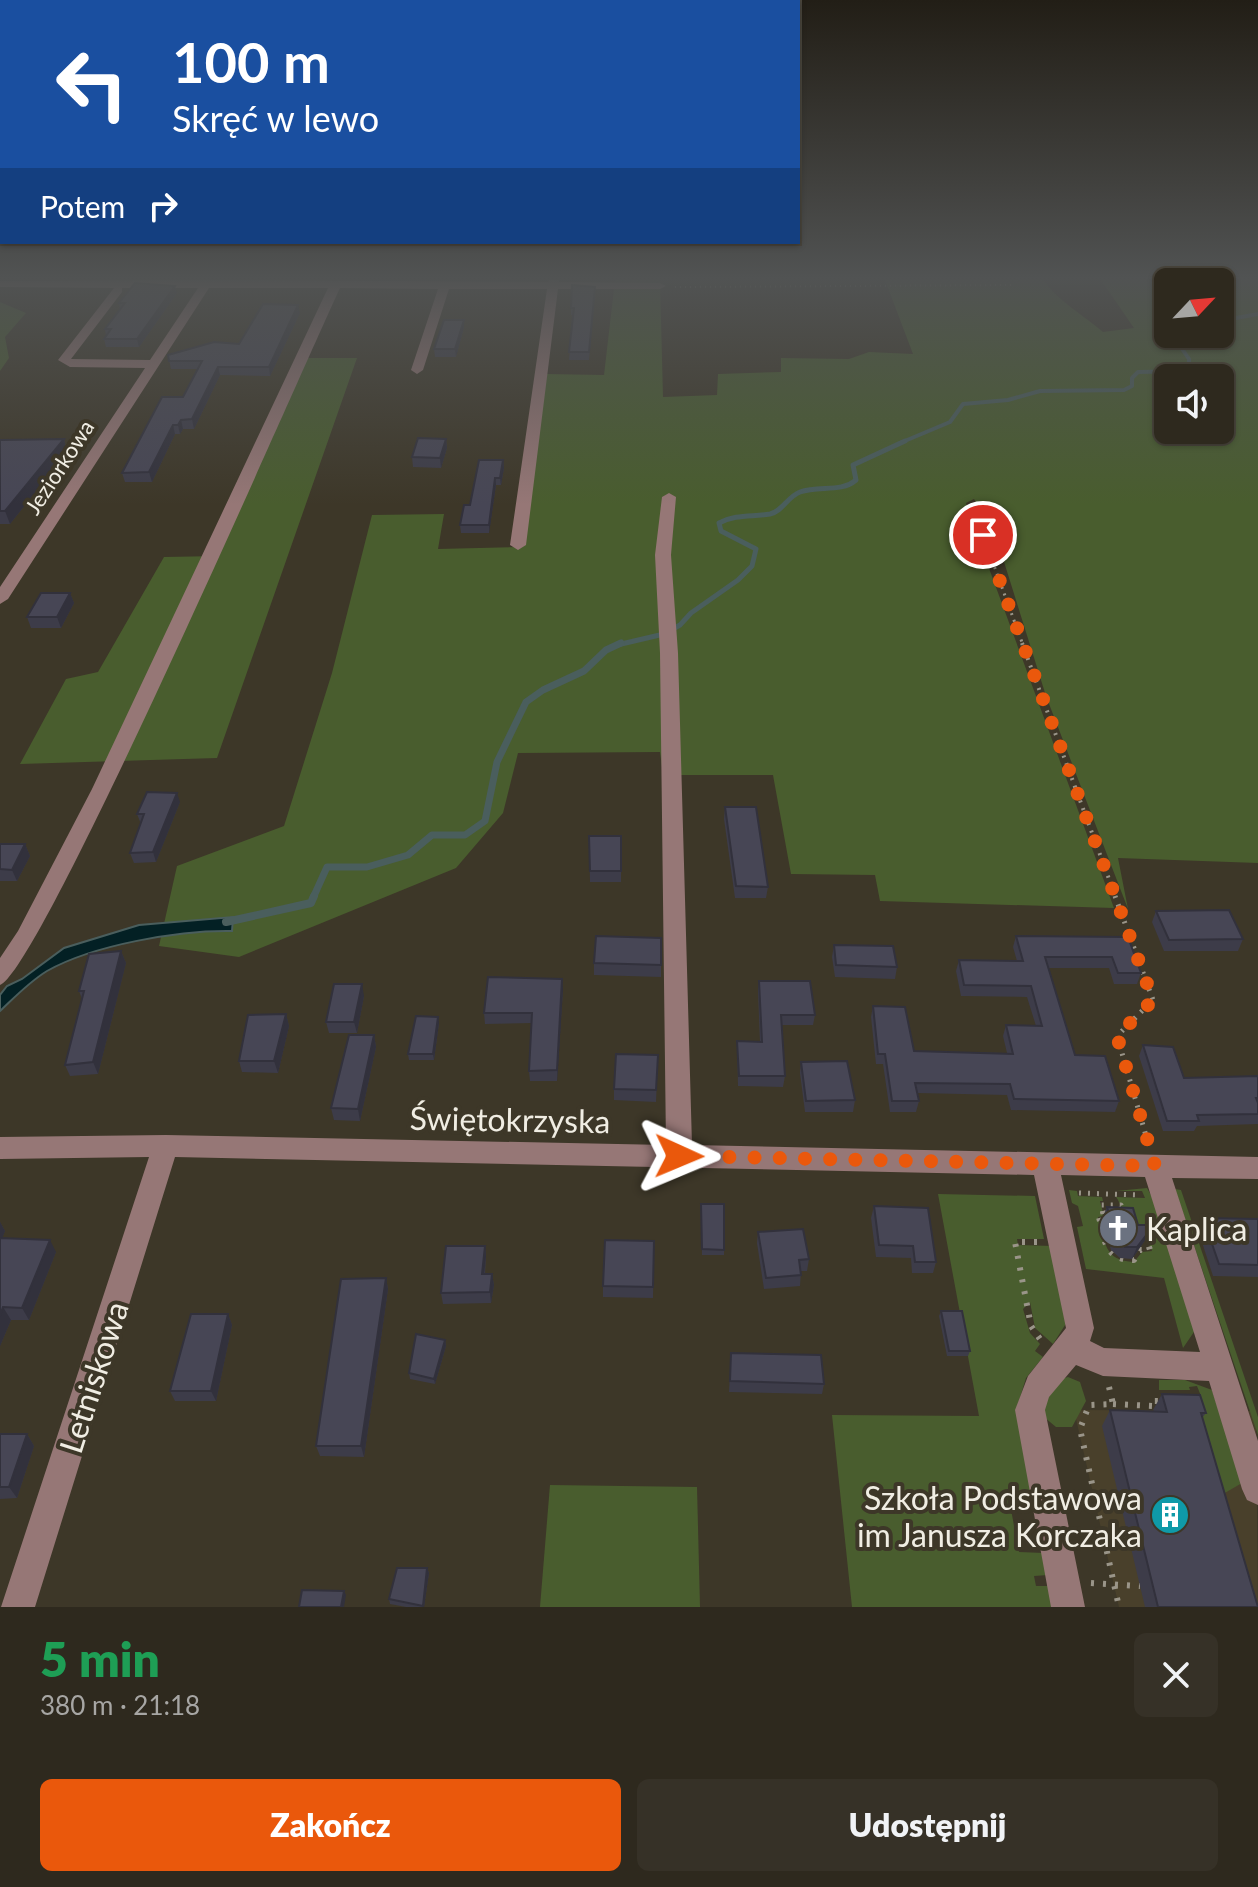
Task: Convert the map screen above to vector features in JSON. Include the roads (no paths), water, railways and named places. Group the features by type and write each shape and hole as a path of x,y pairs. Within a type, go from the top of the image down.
{"street":[{"path":"65,355 64,360 70,363 153,364"},
{"name":"Jeziorkowa","path":"0,599 159,355"},
{"path":"0,976 27,935 102,789 303,355"},
{"path":"417,370 422,355"},
{"path":"518,545 544,355"},
{"path":"669,497 662,525 669,630 669,775 679,1030 679,1156"},
{"name":"Świętokrzyska","path":"0,1148 166,1146 1258,1168"},
{"name":"Letniskowa","path":"18,1607 166,1146"},
{"path":"1045,1164 1079,1319 1078,1335 1064,1356 1039,1382 1030,1410 1068,1607"},
{"path":"1155,1166 1258,1489"},
{"path":"1064,1356 1103,1362 1219,1367"}],"water":[{"path":"233,917 232,931 162,936 112,947 66,962 34,980 0,1011 0,995 7,986 22,979 64,948 139,925"}],"waterway":[{"path":"900,443 950,422 963,404 1008,400 1040,391 1124,390 1132,386 1132,378 1138,372 1189,371 1186,355"},
{"path":"617,645 664,634 680,625 752,566 756,549 721,531 719,523 774,512 800,492 850,484 856,480 853,465 905,441"},
{"path":"313,898 327,867 367,867 408,855 432,835 465,835 485,821 497,762 526,702 543,690 584,671 606,650 621,643"},
{"path":"226,922 311,903 314,896"}],"place":[{"name":"Kaplica","path":"1118,1228"},
{"name":"Szkoła Podstawowa im Janusza Korczaka","path":"1170,1515"}]}
